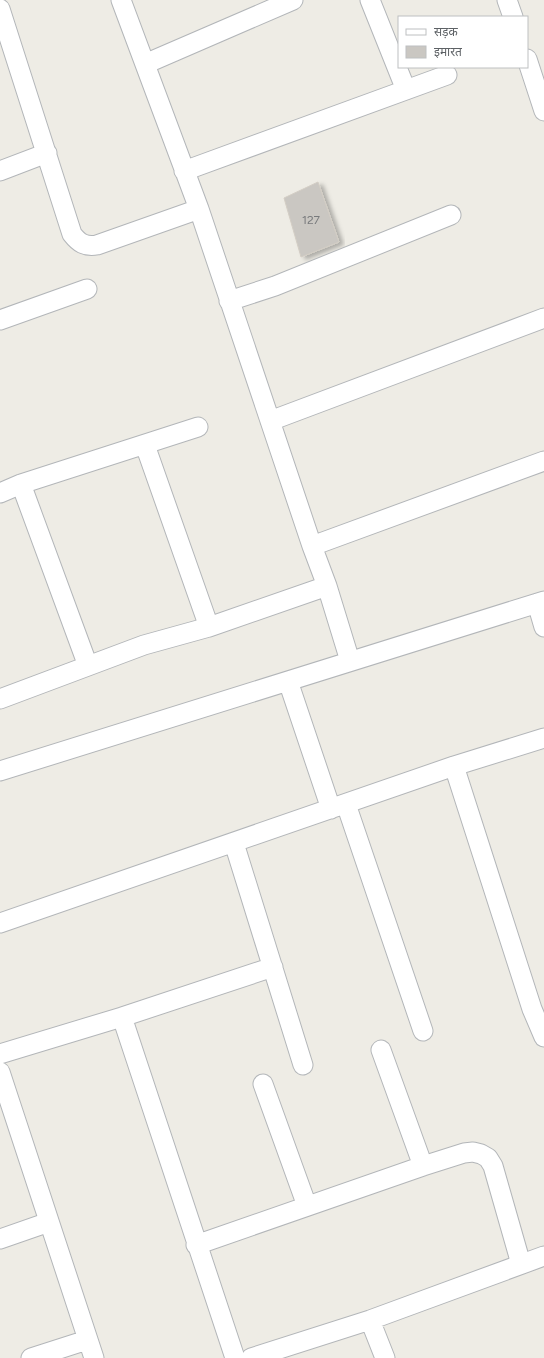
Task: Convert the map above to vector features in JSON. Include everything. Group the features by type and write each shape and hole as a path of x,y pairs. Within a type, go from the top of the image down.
{"street":[{"path":"121,0 199,209 312,546 327,586 350,662"},
{"path":"145,64 293,0"},
{"path":"370,0 406,90"},
{"path":"507,0 513,16"},
{"path":"0,9 72,234 77,240 89,246 97,245 199,209"},
{"path":"528,63 543,107"},
{"path":"184,171 447,75"},
{"path":"0,171 47,153"},
{"path":"230,301 275,286 451,215"},
{"path":"0,320 87,289"},
{"path":"270,421 544,318"},
{"path":"0,492 198,428"},
{"path":"144,445 209,627"},
{"path":"312,546 544,461"},
{"path":"21,484 88,666"},
{"path":"0,698 144,645 209,627 327,586"},
{"path":"0,771 541,602 544,627"},
{"path":"288,681 339,806 423,1031"},
{"path":"0,923 454,766 544,738"},
{"path":"454,766 532,1009 544,1037"},
{"path":"234,843 303,1065"},
{"path":"0,1054 122,1017 273,967"},
{"path":"122,1017 235,1358"},
{"path":"381,1050 423,1166"},
{"path":"0,1072 94,1358"},
{"path":"263,1084 307,1206"},
{"path":"196,1244 423,1166 473,1152 488,1158 493,1166 521,1264"},
{"path":"0,1239 49,1222"},
{"path":"251,1358 370,1320 544,1256"},
{"path":"370,1320 385,1358"},
{"path":"31,1358 87,1340"}],"building":[{"path":"318,182 339,242 301,257 284,198"}]}
